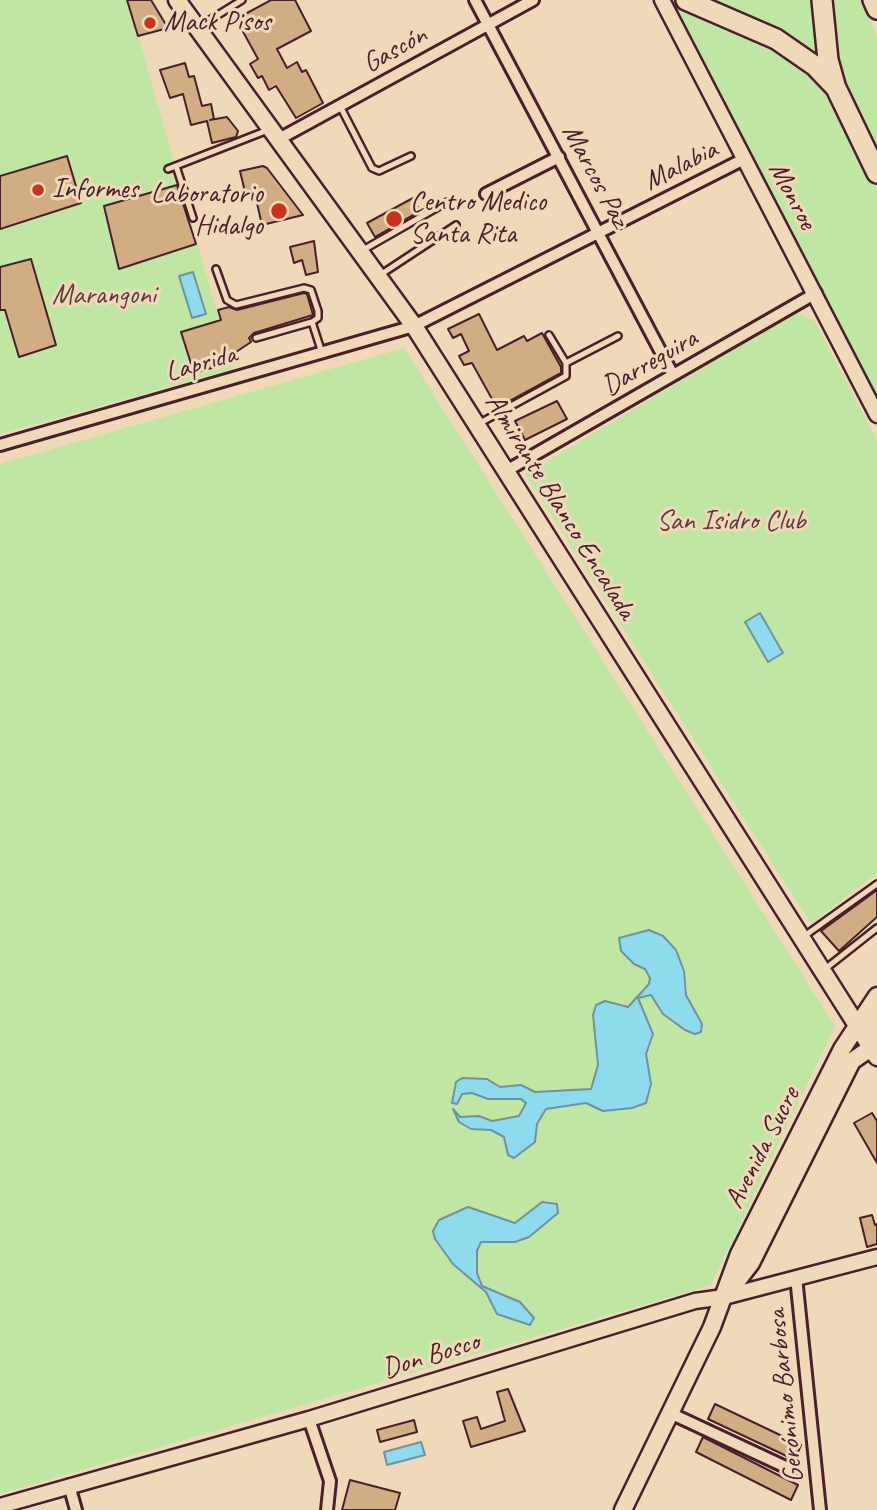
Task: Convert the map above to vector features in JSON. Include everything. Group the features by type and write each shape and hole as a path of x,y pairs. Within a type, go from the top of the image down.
{"highway":[{"path":"686,0 776,38 815,66 836,88"},
{"path":"822,0 828,60 836,88 877,173"},
{"path":"873,0 877,9"}],"main road":[{"name":"Almirante Blanco Encalada","path":"177,0 414,326 858,1026 876,1046"},
{"name":"Avenida Sucre","path":"623,1510 724,1297 739,1254 842,1049 877,997"},
{"path":"876,1046 873,1017 877,997"},
{"name":"Avenida Sucre","path":"724,1297 737,1285 751,1263 852,1062 876,1046"}],"street":[{"name":"Marcos Paz","path":"475,0 673,375"},
{"name":"Gascón","path":"275,134 340,106 533,0"},
{"name":"Monroe","path":"662,0 877,415"},
{"path":"486,194 559,156"},
{"name":"Malabia","path":"414,326 744,159"},
{"name":"Darreguira","path":"506,471 816,293"},
{"name":"Laprida","path":"0,445 414,326"},
{"name":"Don Bosco","path":"0,1506 309,1419 695,1301 724,1297 877,1257"},
{"name":"Gerónimo Barbosa","path":"796,1277 820,1510"},
{"path":"670,1413 792,1470"},
{"path":"309,1419 330,1481 327,1510"},
{"path":"69,1485 76,1510"}],"lane":[{"path":"198,28 242,0"},
{"path":"340,106 372,168 379,171 411,156"},
{"path":"168,169 275,134"},
{"path":"176,166 193,218"},
{"path":"360,251 447,202"},
{"path":"378,276 456,225"},
{"path":"216,269 227,300 236,305 304,288 311,290 318,318 256,338"},
{"path":"312,322 322,353"},
{"path":"477,424 566,376 566,363 549,335"},
{"path":"566,363 618,336"},
{"path":"802,938 877,884"},
{"path":"823,971 877,928"}],"green space":[{"name":"Marangoni","path":"0,0 128,0 233,369 0,434"},
{"path":"668,0 674,0 683,7 764,40 814,75 831,98 877,190 877,400"},
{"path":"701,0 818,0 822,63 760,20"},
{"path":"826,0 861,0 877,36 877,154 835,69"},
{"name":"San Isidro Club","path":"794,313 814,320 877,440 877,873 811,924 525,474"},
{"path":"404,348 835,1026 711,1285 0,1494 0,464"}],"water":[{"path":"193,272 206,314 192,318 179,276"},
{"path":"760,613 783,653 768,662 745,622"},
{"path":"649,930 663,936 676,950 684,971 686,995 702,1024 701,1032 695,1034 685,1030 663,1014 651,995 638,998 653,1034 646,1054 651,1084 646,1103 632,1108 603,1111 586,1103 546,1109 537,1124 535,1142 514,1158 508,1155 504,1137 491,1130 471,1129 459,1122 453,1109 460,1117 479,1116 492,1121 519,1116 526,1103 521,1099 488,1099 472,1093 462,1094 457,1104 452,1103 456,1082 462,1078 487,1079 500,1087 521,1085 535,1092 591,1089 598,1065 593,1015 596,1005 605,1001 628,1007 649,984 650,978 645,969 634,964 621,951 619,938"},
{"path":"542,1202 557,1204 558,1213 529,1237 515,1242 481,1242 477,1251 477,1273 482,1286 520,1302 534,1318 530,1325 497,1314 486,1292 453,1264 435,1239 433,1231 439,1220 468,1207 515,1223"},
{"path":"421,1442 425,1455 387,1465 384,1452"}],"building":[{"path":"127,0 151,0 168,28 138,36"},
{"path":"271,0 295,0 311,31 277,49 287,68 297,62 302,72 306,70 323,103 296,118 276,86 269,90 262,76 258,78 250,64 258,59 236,19"},
{"path":"185,63 189,77 194,76 202,106 211,104 214,119 210,120 227,117 238,131 236,137 212,143 207,121 191,125 183,94 170,98 160,70"},
{"name":"Informes","path":"67,156 81,203 0,229 0,176"},
{"path":"263,166 303,215 262,225 254,190 245,192 240,171"},
{"path":"177,185 196,244 119,269 104,206"},
{"name":"Centro Medico Santa Rita","path":"413,198 420,211 375,237 367,223"},
{"path":"314,241 318,272 306,275 302,260 294,263 290,247"},
{"path":"31,259 56,345 19,357 5,310 0,310 0,267"},
{"path":"307,294 313,315 254,333 249,338 251,342 233,354 234,357 228,359 229,363 194,373 181,332 221,320 218,310 229,307 237,310"},
{"path":"479,314 497,350 524,336 527,341 542,333 561,367 561,373 497,408 472,363 464,365 459,356 469,351 461,334 453,338 448,329"},
{"path":"557,401 567,419 525,440 515,421"},
{"path":"877,890 877,917 839,951 821,931"},
{"path":"872,1113 877,1121 877,1163 854,1123"},
{"path":"872,1215 875,1225 877,1224 877,1244 867,1247 860,1218"},
{"path":"508,1389 525,1431 471,1447 463,1421 477,1417 481,1429 505,1421 497,1392"},
{"path":"715,1404 801,1445 795,1460 708,1419"},
{"path":"414,1420 417,1432 380,1442 377,1430"},
{"path":"703,1437 798,1485 791,1500 696,1452"},
{"path":"350,1480 400,1493 395,1510 342,1510"}],"place":[{"name":"Mack Pisos","path":"150,23"},
{"name":"Informes","path":"38,190"},
{"name":"Laboratorio Hidalgo","path":"279,211"},
{"name":"Centro Medico Santa Rita","path":"394,219"}]}
